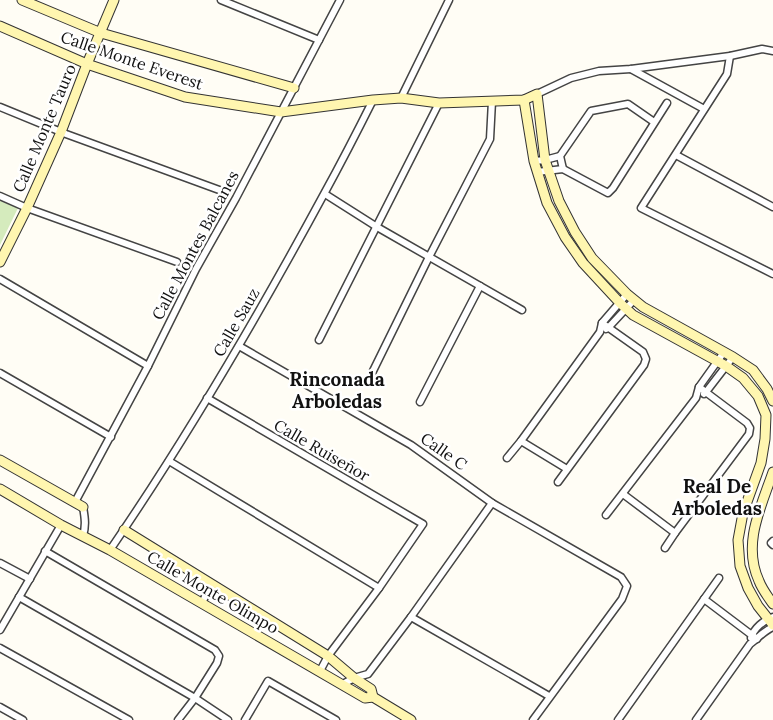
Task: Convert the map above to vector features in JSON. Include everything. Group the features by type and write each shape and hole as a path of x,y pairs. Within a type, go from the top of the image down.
{"main road":[{"name":"Calle Monte Everest","path":"22,0 101,33 294,88"},
{"name":"Calle Monte Tauro","path":"0,262 27,208 61,132 114,0"},
{"name":"Calle Monte Everest","path":"0,26 87,64 186,97 281,112 372,100 401,98 439,103 524,100 537,94"},
{"path":"537,94 545,160 548,170 559,201 575,232 592,258 630,297 643,307 753,370 773,401"},
{"path":"524,100 534,161 547,202 565,237 583,263 633,315 726,366 743,378 758,396 766,415 765,439 761,463 743,513 738,540 740,566 748,588 772,622"},
{"path":"0,460 79,504"},
{"path":"773,472 752,536 752,552 759,581 773,604"},
{"name":"Calle Monte Olimpo","path":"0,489 61,525 110,550 365,698 373,697 411,720"},
{"path":"124,530 328,656 354,678 372,689 373,697"}],"street":[{"path":"221,0 231,2 319,40"},
{"name":"Calle Montes Balcanes","path":"79,504 196,268 236,198 340,0"},
{"path":"401,98 449,0"},
{"name":"Calle Monte Everest","path":"537,94 572,78 599,71 631,69 730,56 762,49 773,51"},
{"path":"730,56 727,74 641,208 773,274"},
{"path":"631,69 704,109"},
{"name":"Calle Sauz","path":"110,550 169,461 239,346 325,194 372,100"},
{"path":"372,373 490,139 492,101"},
{"path":"319,340 439,103"},
{"path":"537,172 563,168 608,193 667,103"},
{"path":"534,161 560,156 591,111 628,104 654,122"},
{"path":"0,107 61,132 222,191"},
{"path":"676,155 773,207"},
{"path":"560,156 563,168"},
{"path":"325,194 376,227 522,310"},
{"path":"0,196 27,208 176,262"},
{"path":"0,279 148,366"},
{"path":"420,402 480,286"},
{"path":"600,332 608,328 630,297"},
{"path":"507,458 600,332 602,323 623,306"},
{"path":"558,482 644,365 646,359 642,352 602,323"},
{"name":"Calle C","path":"239,346 411,445 492,502 621,577 627,586 622,599 549,696"},
{"path":"606,515 696,398 700,387 724,352"},
{"path":"696,398 706,392 733,357"},
{"path":"0,373 111,437"},
{"path":"665,548 749,434 750,428 747,423 700,387"},
{"name":"Calle Ruiseñor","path":"207,398 422,524 379,588"},
{"path":"521,441 567,469"},
{"path":"169,461 379,588 328,656 320,671"},
{"path":"623,494 675,533"},
{"path":"343,684 368,674 411,617 492,502"},
{"path":"79,504 85,517 86,527 83,536"},
{"path":"0,630 61,525"},
{"path":"773,541 771,543 773,544"},
{"path":"46,552 215,650 219,656 217,663 195,698 178,720"},
{"path":"0,562 30,579"},
{"path":"618,720 719,578"},
{"path":"202,603 211,584"},
{"path":"19,597 195,698 228,720"},
{"path":"704,599 754,637"},
{"path":"411,617 549,696 533,720"},
{"path":"696,720 750,644 758,626 772,622"},
{"path":"0,648 129,720"},
{"path":"245,720 268,681 336,720"},
{"path":"0,707 20,719"}],"green space":[{"path":"0,201 18,208 0,245"}],"district":[{"name":"Rinconada Arboledas","path":"337,390"},
{"name":"Real De Arboledas","path":"717,497"}]}
